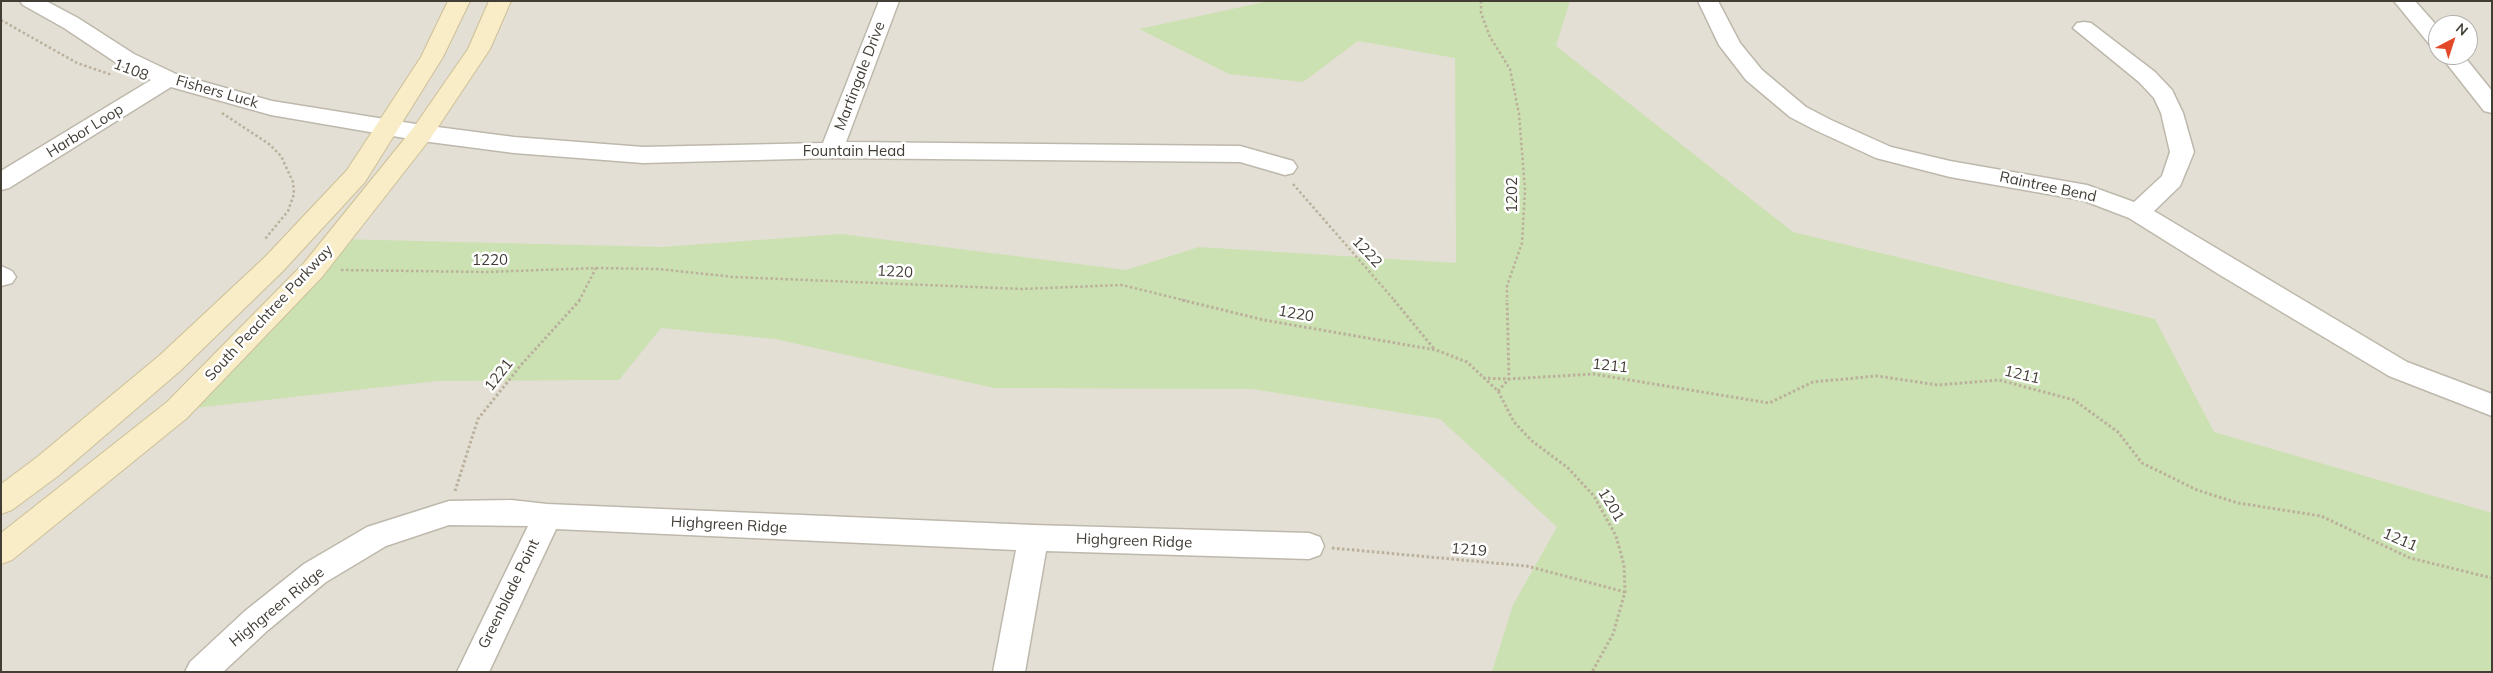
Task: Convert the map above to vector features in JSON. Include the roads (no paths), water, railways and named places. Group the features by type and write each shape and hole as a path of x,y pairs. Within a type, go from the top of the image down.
{"main road":[{"name":"South Peachtree Parkway","path":"1,501 47,467 170,363 274,264 356,176 432,57 459,1"},
{"name":"South Peachtree Parkway","path":"1,551 177,410 313,270 422,133 479,49 500,1"}],"street":[{"name":"Fishers Luck","path":"30,1 71,23 160,84 271,108 422,133"},
{"name":"Martingale Drive","path":"832,150 889,1"},
{"name":"Raintree Bend","path":"1708,1 1730,45 1754,75 1773,94 1798,112 1849,138 1884,153 1950,169 2034,182 2087,194 2138,212 2295,310 2398,369 2492,405"},
{"path":"2404,1 2428,29"},
{"path":"2084,28 2147,77 2164,95 2172,113 2182,152 2172,180 2138,212"},
{"path":"2459,65 2492,106"},
{"name":"Harbor Loop","path":"1,182 160,84"},
{"name":"Fountain Head","path":"422,133 514,145 643,155 832,150 1240,154 1285,168"},
{"name":"Highgreen Ridge","path":"201,672 256,621 315,572 377,536 448,513 511,512 547,516 1033,538 1309,546"},
{"name":"Greenblade Point","path":"473,672 547,516"},
{"path":"1009,672 1033,538"}]}
